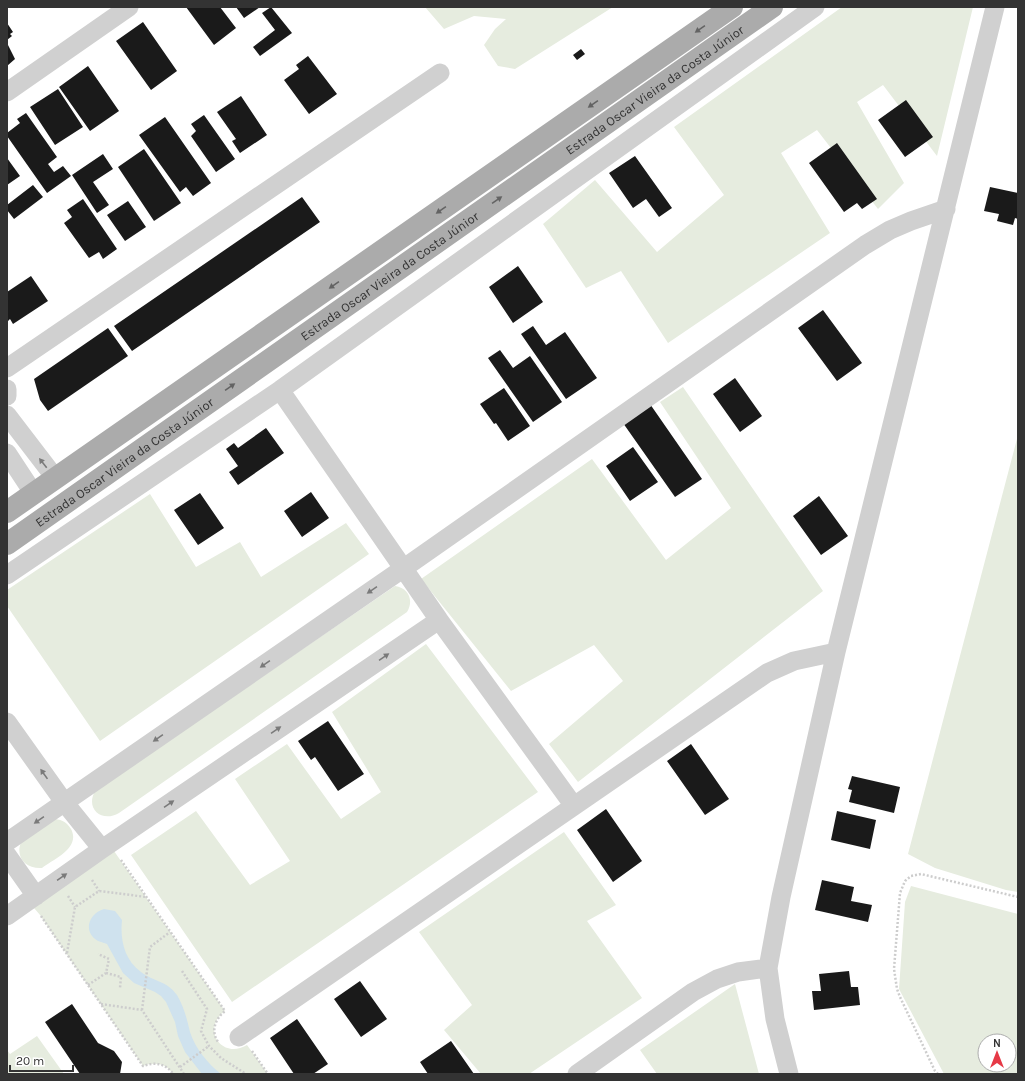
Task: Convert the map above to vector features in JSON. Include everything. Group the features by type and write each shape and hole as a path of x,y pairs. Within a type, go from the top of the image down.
{"main road":[{"name":"Estrada Oscar Vieira da Costa Júnior","path":"7,512 732,7"},
{"name":"Estrada Oscar Vieira da Costa Júnior","path":"7,544 772,7"}],"street":[{"path":"7,92 129,7"},
{"path":"7,575 280,390 816,7"},
{"path":"789,1074 775,1019 768,968 781,896 836,652 995,7"},
{"path":"7,368 440,73"},
{"path":"7,842 404,568 865,245 890,230 946,209"},
{"path":"7,389 7,396"},
{"path":"280,390 439,620 574,806"},
{"path":"7,415 56,479"},
{"path":"7,453 34,494"},
{"path":"7,916 102,849 439,620"},
{"path":"239,1037 766,673 794,661 836,652"},
{"path":"7,722 64,802 102,849"},
{"path":"7,855 32,899"},
{"path":"577,1074 693,992 717,979 738,972 768,968"}],"path":[{"path":"119,858 225,1011 216,1020 214,1027 215,1034"},
{"path":"938,1074 935,1071 897,989 894,969 900,893 905,881 911,876 921,874 1018,897"},
{"path":"91,878 99,891"},
{"path":"75,907 99,891 146,896"},
{"path":"66,954 75,907 68,895"},
{"path":"32,899 40,915 143,1066 158,1064 165,1066 173,1074"},
{"path":"170,932 150,946 142,1010 184,1074"},
{"path":"88,985 106,973 109,959 98,954"},
{"path":"182,972 207,1009 201,1031 209,1046 221,1058 246,1074"},
{"path":"106,973 121,977 120,988"},
{"path":"101,1004 142,1010"},
{"path":"180,1067 209,1046"}],"shaded area":[{"path":"425,7 613,7 515,69 498,66 484,45 495,29 506,19 474,16 444,29"},
{"path":"842,7 973,7 937,156 883,85 857,102 904,183 878,209 817,130 781,153 830,233 668,343 621,271 586,288 543,224 595,180 657,252 724,195 674,127"},
{"path":"683,387 823,591 578,782 549,744 623,681 594,645 511,691 421,579 592,459 666,560 731,508 660,402"},
{"path":"1018,435 1018,892 1006,890 935,868 908,854"},
{"path":"150,494 196,567 240,542 261,577 346,523 369,554 100,741 7,606 7,590"},
{"path":"395,586 404,589 409,596 410,604 407,612 119,813 113,816 107,816 101,815 94,809 92,798 95,791"},
{"path":"426,644 538,792 232,1002 131,855 196,811 250,885 290,861 235,779 287,744 341,819 381,792 332,712"},
{"path":"52,819 63,821 69,826 73,836 72,842 65,852 42,868 31,867 21,858 21,842"},
{"path":"564,832 616,905 587,921 642,998 529,1074 481,1074 444,1030 472,1005 419,932"},
{"path":"114,851 225,1011 218,1018 215,1026 217,1040 222,1045 229,1048 238,1049 247,1045 268,1074 173,1074 170,1070 160,1064 143,1066 40,915 28,901"},
{"path":"911,886 1018,914 1018,1074 944,1074 899,989 905,902"},
{"path":"735,984 759,1074 657,1074 640,1050"},
{"path":"37,1036 64,1074 7,1074 7,1050 10,1054"}],"water":[{"path":"104,909 115,911 122,920 124,949 135,967 146,975 169,986 177,995 195,1044 207,1061 221,1074 202,1074 185,1052 178,1036 175,1022 166,1002 155,992 134,983 123,973 107,944 98,941 90,933 89,923 91,919 94,914"}],"building":[{"path":"186,7 220,7 236,28 214,45"},
{"path":"236,7 260,7 244,18"},
{"path":"271,7 292,33 260,56 253,47 275,30 262,13"},
{"path":"143,22 177,71 151,90 116,41"},
{"path":"7,23 13,32 10,34 12,36 7,40"},
{"path":"7,43 15,59 7,66"},
{"path":"581,49 585,54 577,60 573,55"},
{"path":"308,56 337,94 309,114 284,80 299,69 296,65"},
{"path":"88,66 119,111 90,131 59,87"},
{"path":"58,89 83,127 55,145 30,107"},
{"path":"241,96 267,135 240,153 232,141 236,139 217,112"},
{"path":"906,100 933,137 905,157 878,120"},
{"path":"26,113 57,157 48,164 54,172 63,166 71,176 47,193 7,136 7,133 20,123 17,119"},
{"path":"204,115 235,159 216,172 191,136 196,131 191,124"},
{"path":"165,117 211,183 193,196 186,187 180,192 139,135"},
{"path":"837,143 877,199 862,209 857,203 844,212 809,163"},
{"path":"144,149 181,203 154,221 118,167"},
{"path":"103,154 113,169 93,182 109,205 97,213 72,175"},
{"path":"635,156 672,208 659,217 646,199 633,208 609,173"},
{"path":"7,158 20,176 7,185"},
{"path":"33,185 43,197 14,219 7,210 7,205"},
{"path":"990,187 1018,193 1018,219 1015,218 1013,225 997,221 999,214 984,211"},
{"path":"302,197 320,222 132,351 114,326"},
{"path":"83,199 117,249 103,259 99,252 89,258 64,223 72,217 67,210"},
{"path":"128,201 146,227 125,241 107,215"},
{"path":"518,266 543,302 513,323 489,287"},
{"path":"31,276 48,301 13,324 10,319 7,322 7,292"},
{"path":"823,310 862,363 837,381 798,328"},
{"path":"533,326 546,345 565,332 597,378 566,399 521,334"},
{"path":"108,328 128,356 48,411 40,400 34,379"},
{"path":"500,350 513,368 530,356 562,402 533,422 488,358"},
{"path":"735,378 762,416 740,432 713,394"},
{"path":"504,388 530,426 508,441 496,423 494,424 480,404"},
{"path":"650,404 702,479 675,497 623,423"},
{"path":"266,428 284,453 238,485 229,472 238,466 226,449 234,443 238,448"},
{"path":"633,447 658,482 630,501 606,466"},
{"path":"311,492 329,518 302,537 284,511"},
{"path":"200,493 224,528 198,545 174,510"},
{"path":"819,496 848,536 821,555 793,516"},
{"path":"328,721 364,774 338,791 315,757 311,760 298,741"},
{"path":"691,744 729,799 705,815 667,761"},
{"path":"852,776 900,787 894,813 849,802 852,790 848,789"},
{"path":"606,809 642,861 613,882 577,830"},
{"path":"837,811 876,820 870,849 831,840"},
{"path":"822,880 854,887 851,901 872,905 868,922 815,910"},
{"path":"849,971 851,987 858,987 860,1005 814,1010 812,991 821,991 819,974"},
{"path":"360,981 387,1019 361,1037 334,999"},
{"path":"72,1004 98,1043 114,1051 122,1062 120,1074 80,1074 45,1022"},
{"path":"297,1019 328,1064 313,1074 294,1074 270,1038"},
{"path":"451,1041 474,1074 428,1074 420,1062"}]}
